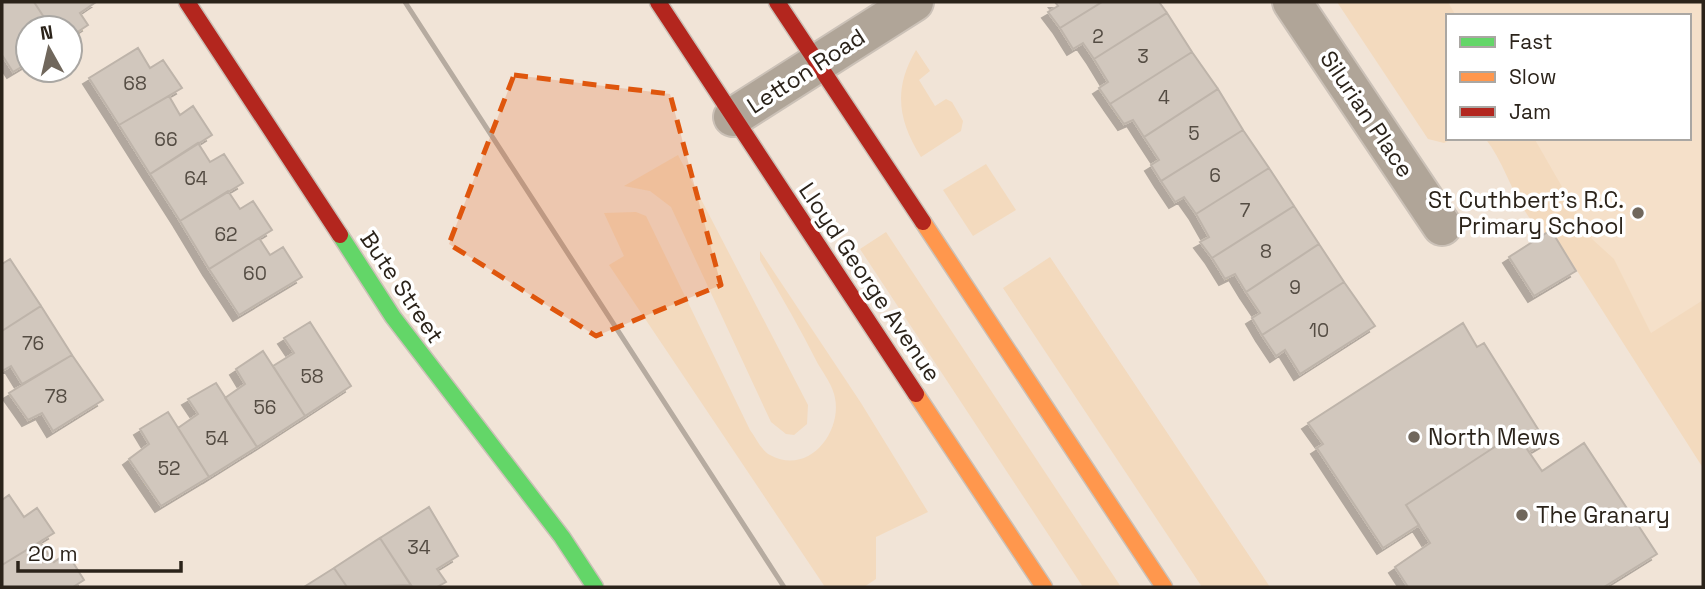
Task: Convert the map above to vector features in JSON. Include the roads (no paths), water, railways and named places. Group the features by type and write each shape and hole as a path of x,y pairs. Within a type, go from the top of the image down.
{"main road":[{"name":"Bute Street","path":"187,2 400,327 562,537 595,587"},
{"name":"Lloyd George Avenue","path":"658,2 1044,587"},
{"path":"777,2 1164,587"}],"street":[{"name":"Letton Road","path":"733,117 914,2"},
{"name":"Silurian Place","path":"1292,2 1442,226"}],"railway":[{"path":"405,2 784,587"}],"place":[{"name":"St Cuthbert's R.C. Primary School","path":"1638,213"},
{"name":"North Mews","path":"1414,437"},
{"name":"The Granary","path":"1522,515"}]}
